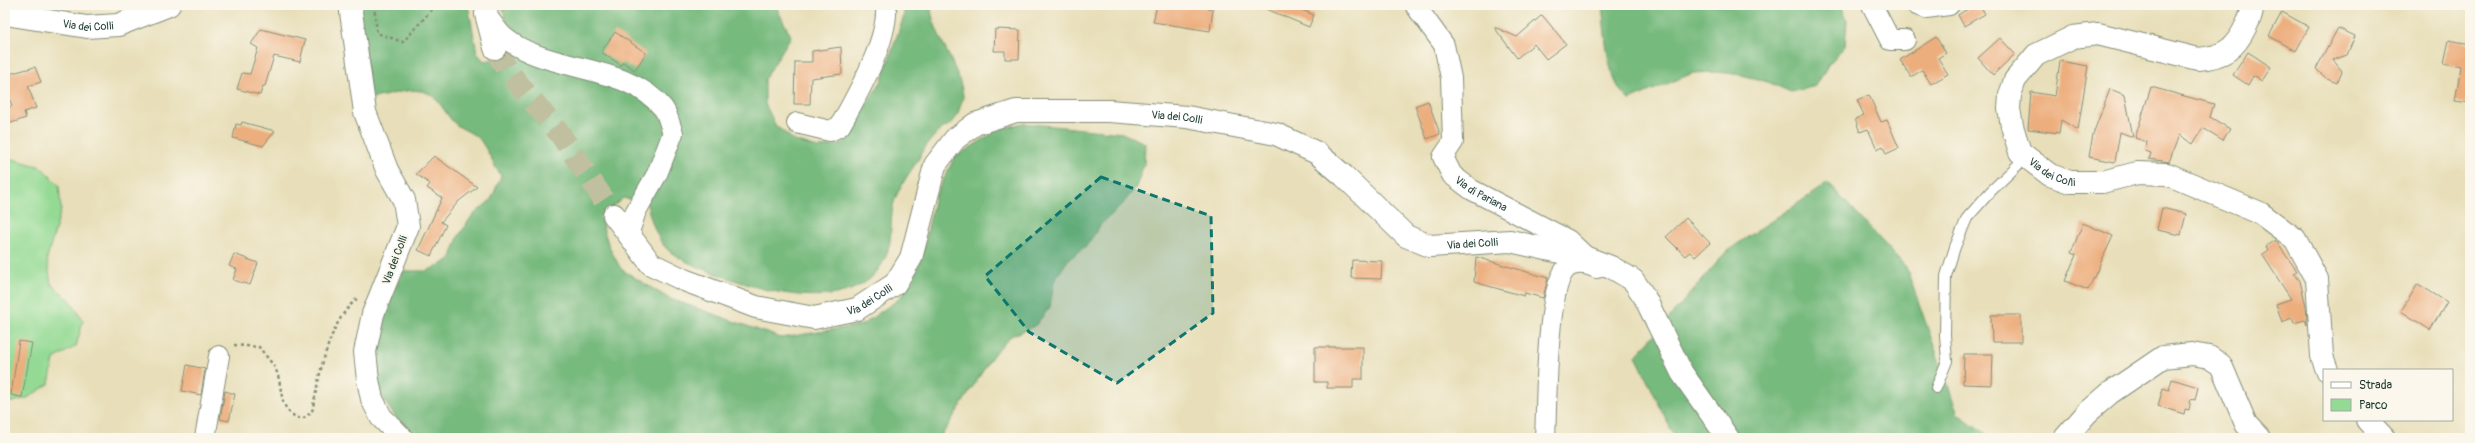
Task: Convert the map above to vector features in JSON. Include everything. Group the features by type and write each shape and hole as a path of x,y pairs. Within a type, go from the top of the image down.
{"street":[{"name":"Via dei Colli","path":"5,14 87,27 118,25 169,5"},
{"name":"Via dei Colli","path":"352,5 352,18 365,112 388,170 404,200 408,226 374,314 365,352 372,399 380,417 402,438"},
{"path":"797,123 830,131 840,126 878,49 887,18 886,5"},
{"name":"Via di Pariana","path":"1415,5 1444,45 1451,78 1454,114 1453,142 1443,157 1450,173 1472,190 1568,240 1586,258"},
{"path":"1872,5 1890,40 1905,40"},
{"path":"1918,5 1926,8 1949,5"},
{"name":"Via dei Colli","path":"2255,6 2240,39 2227,52 2214,58 2198,59 2098,34 2073,37 2036,55 2015,80 2010,95 2009,109 2012,126 2020,152 2050,174 2070,182 2102,182 2137,173 2167,174 2260,213 2295,239 2317,279 2322,356 2327,369"},
{"path":"486,10 494,48"},
{"path":"486,10 505,38 555,61 605,74 642,89 664,109 673,133 657,174 636,211 628,235"},
{"name":"Via dei Colli","path":"614,215 651,264 684,280 756,307 814,318 857,309 895,284 911,258 935,165 955,139 975,124 1016,111 1109,111 1187,117 1276,134 1316,153 1344,176 1375,208 1406,236 1430,246 1510,241 1586,258 1611,267 1633,280 1644,296 1657,320 1682,373 1728,438"},
{"path":"1545,438 1551,319 1557,285 1567,268 1578,263 1596,267 1628,288 1657,320"},
{"path":"2065,438 2082,418 2110,393 2164,357 2192,354 2209,357 2221,365 2246,424 2259,438"},
{"path":"205,438 219,356"},
{"path":"2368,421 2384,438"}],"lane":[{"path":"1936,388 1947,361 1945,335 1946,276 1955,247 1967,218 1990,192 2026,157"}],"path":[{"path":"374,5 377,32 403,42 436,5"},
{"path":"219,356 232,345 259,347 276,370 284,405 293,417 302,419 312,412 321,366 330,340 348,306 358,298"}],"highlighted area":[{"path":"1101,177 1211,216 1213,313 1117,383 1029,332 985,276"}],"green space":[{"path":"360,5 468,5 477,53 484,61 496,59 510,47 510,35 502,5 775,5 791,36 765,79 765,104 776,126 795,141 818,148 842,144 857,126 867,103 881,82 904,16 904,5 931,5 935,25 957,73 963,99 958,114 953,122 935,135 923,150 905,179 893,205 888,250 878,270 863,283 845,292 824,295 802,295 759,288 702,269 683,260 668,250 657,235 647,204 623,198 603,215 602,224 609,247 621,269 668,298 781,338 862,325 899,299 913,279 922,257 935,196 955,157 998,130 1023,123 1122,133 1145,143 1144,164 1136,187 1121,206 1101,224 1087,245 1068,260 1054,281 1050,307 1035,326 1011,336 993,355 940,438 417,438 390,409 380,392 377,383 375,373 376,349 383,321 403,271 427,271 450,260 458,237 472,216 491,200 501,176 481,141 476,136 453,122 433,96 414,90 370,98"},
{"path":"1602,5 1841,5 1847,20 1845,46 1828,65 1816,86 1791,92 1768,82 1742,75 1718,72 1693,73 1629,100 1615,81 1611,69 1606,43"},
{"path":"5,157 41,167 59,185 61,210 47,258 51,284 70,300 83,321 76,346 54,359 49,384 27,398 5,404"},
{"path":"1828,183 1906,267 1958,414 1992,438 1675,438 1636,356 1727,251"}],"building":[{"path":"1157,5 1190,5 1213,9 1210,31 1153,22"},
{"path":"1257,5 1290,5 1314,15 1309,27"},
{"path":"1974,5 1980,5 1985,14 1964,26 1958,15"},
{"path":"2282,12 2309,27 2296,51 2269,36"},
{"path":"1542,15 1566,44 1546,59 1534,44 1517,58 1494,27 1517,37"},
{"path":"2338,28 2355,36 2347,55 2333,60 2342,71 2337,83 2327,79 2316,69"},
{"path":"261,29 305,40 300,62 274,56 265,86 263,86 260,95 237,89 242,73 250,74 258,48 251,44"},
{"path":"995,29 1020,30 1019,59 1005,59 1005,51 994,51"},
{"path":"615,32 646,53 635,70 623,62 621,65 601,52"},
{"path":"1936,37 1946,53 1938,58 1948,74 1931,84 1922,70 1911,77 1900,60"},
{"path":"2000,38 2015,54 1993,75 1978,58"},
{"path":"2449,40 2470,44 2470,103 2455,101 2461,67 2444,63"},
{"path":"841,47 842,74 811,78 810,104 794,104 795,62 812,62 812,51"},
{"path":"2248,52 2271,67 2262,81 2253,76 2248,85 2233,75"},
{"path":"2060,61 2088,66 2078,130 2061,120 2059,133 2028,129 2031,92 2055,96"},
{"path":"35,67 41,82 28,86 36,108 24,112 26,118 5,125 5,109 12,106 5,86 5,75"},
{"path":"2151,87 2214,104 2210,117 2230,129 2223,140 2203,128 2193,144 2179,135 2169,162 2149,159 2151,153 2145,151 2147,142 2135,138"},
{"path":"2110,89 2125,95 2133,137 2120,132 2115,162 2089,157 2093,134"},
{"path":"1869,95 1881,122 1887,120 1899,148 1886,154 1883,146 1877,149 1868,129 1860,132 1855,119 1864,115 1857,100"},
{"path":"1428,101 1440,134 1427,139 1415,106"},
{"path":"242,122 275,131 263,146 233,138 236,124 241,125"},
{"path":"434,156 477,187 459,201 441,222 446,225 431,256 418,250 442,198 427,188 430,184 416,174"},
{"path":"2162,208 2186,214 2181,235 2157,230"},
{"path":"1686,218 1710,243 1695,257 1690,252 1685,256 1666,237"},
{"path":"2083,223 2113,236 2088,290 2065,281 2076,255 2071,253"},
{"path":"2275,240 2297,271 2294,273 2300,281 2306,306 2307,325 2305,320 2294,323 2292,318 2282,322 2276,304 2291,299 2262,254 2268,250 2266,246"},
{"path":"234,254 258,263 250,285 233,280 237,269 229,266"},
{"path":"1476,257 1548,278 1543,298 1525,293 1524,296 1474,282"},
{"path":"1352,260 1382,261 1381,279 1351,278"},
{"path":"2418,284 2447,302 2430,330 2401,311"},
{"path":"1991,315 2021,315 2021,342 1992,342"},
{"path":"19,341 32,343 22,397 11,395"},
{"path":"1315,347 1363,347 1363,379 1353,379 1353,388 1327,388 1327,382 1315,382"},
{"path":"1964,354 1993,354 1992,385 1963,384"},
{"path":"187,365 205,369 201,395 182,391"},
{"path":"2172,379 2198,387 2195,400 2191,399 2189,410 2185,409 2184,414 2158,406 2163,388 2169,390"},
{"path":"225,391 235,394 229,421 220,419"}],"tunnel":[{"path":"495,48 506,69 560,134 614,215"}]}
